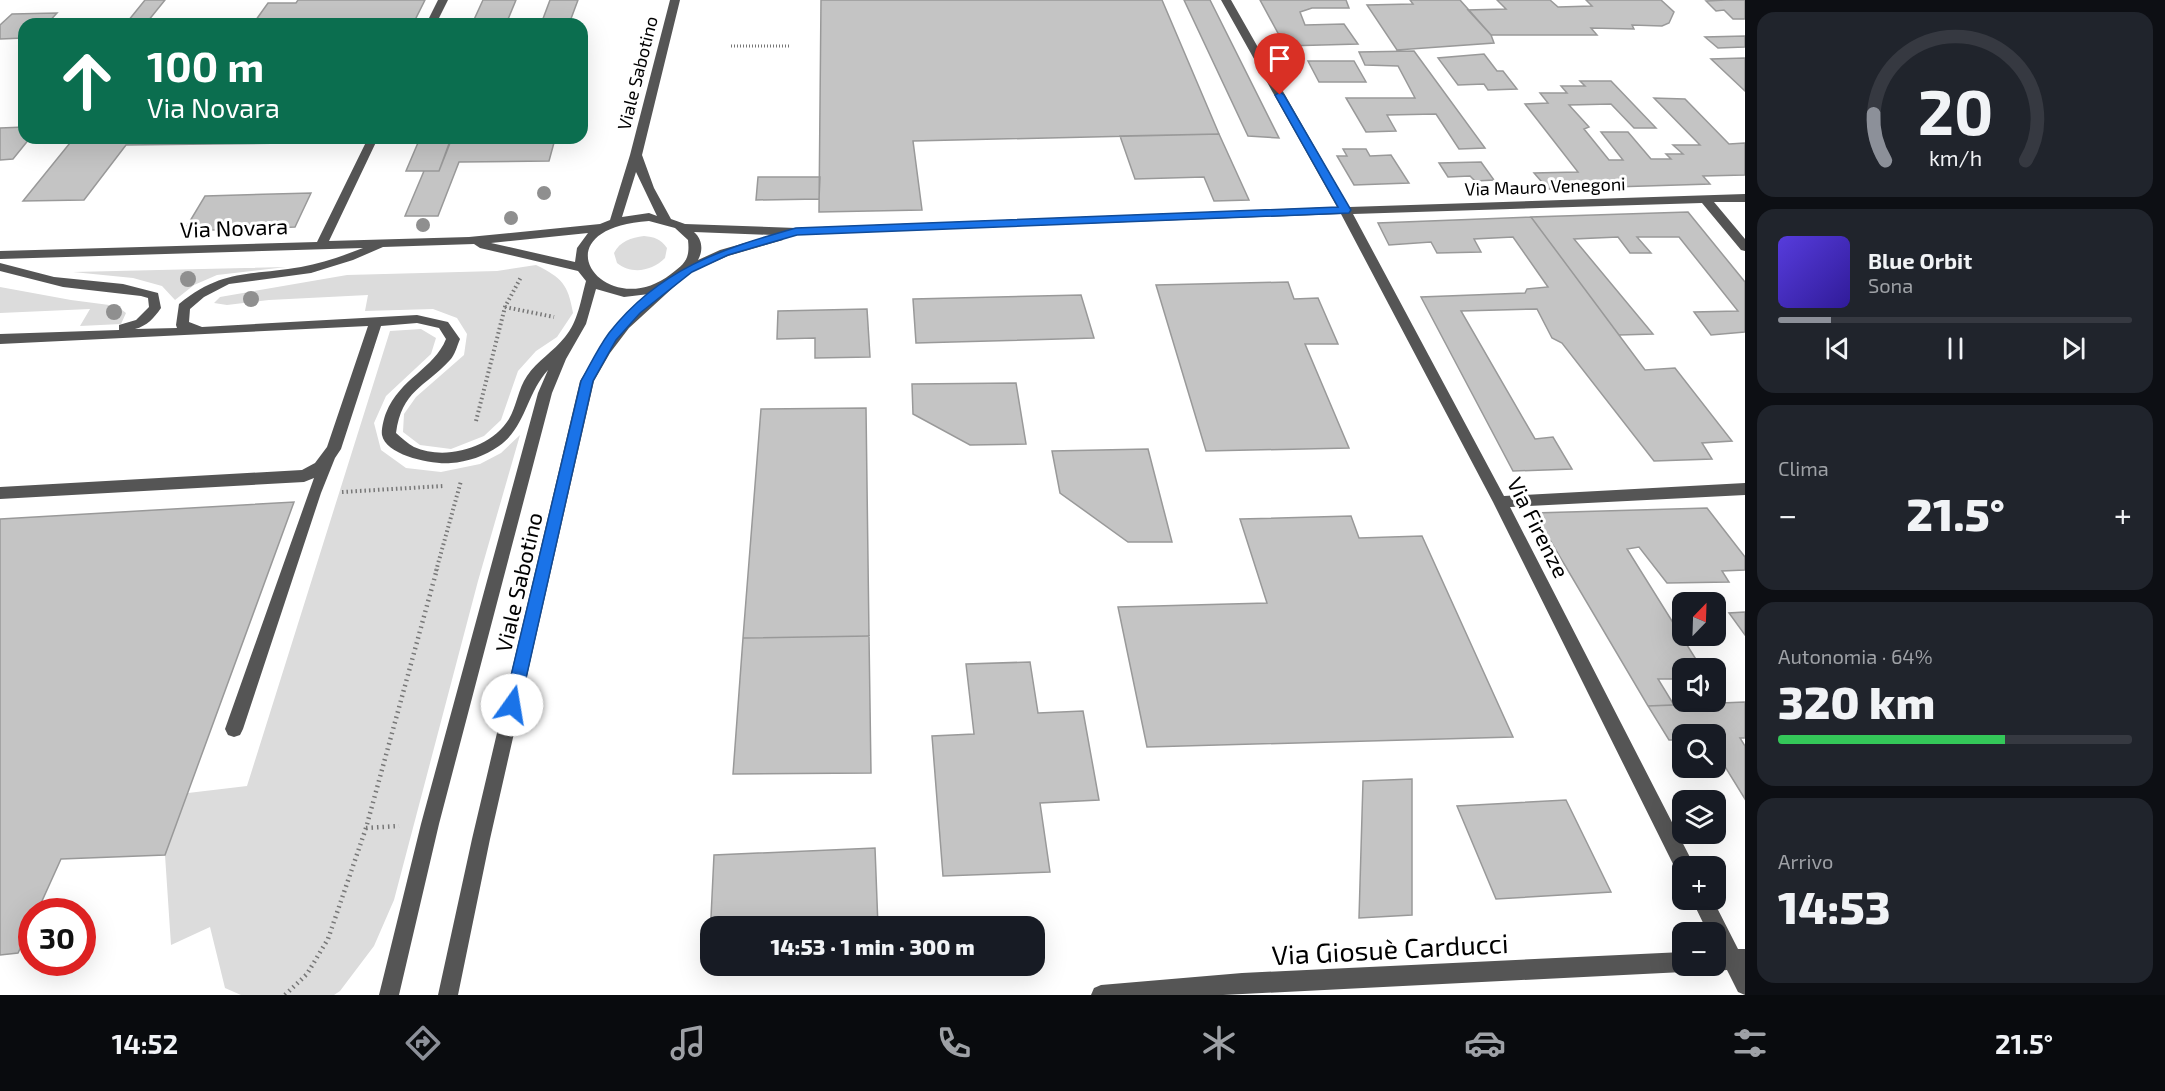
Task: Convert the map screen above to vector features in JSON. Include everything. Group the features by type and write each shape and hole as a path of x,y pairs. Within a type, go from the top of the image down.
{"street":[{"path":"434,18 443,0"},
{"name":"Viale Sabotino","path":"615,222 636,155 675,0"},
{"name":"Via Firenze","path":"1226,0 1345,210 1500,502 1679,856"},
{"path":"321,245 370,144"},
{"name":"Viale Sabotino","path":"636,155 648,188 665,219"},
{"name":"Via Mauro Venegoni","path":"1345,210 1745,198"},
{"path":"1705,200 1745,247"},
{"path":"685,228 796,232 1345,210"},
{"path":"688,270 695,258 697,247 694,237 685,228 665,219 649,217 615,222 602,228 583,246 580,256 580,267 592,281 605,288 640,291 658,288 688,270 724,253 796,232"},
{"name":"Via Novara","path":"0,255 469,241 602,228"},
{"name":"Via Novara","path":"469,241 580,267"},
{"path":"208,331 182,325 184,307 202,290 228,278 300,271 342,261 388,243"},
{"path":"0,267 42,279 71,284 133,289 154,296 154,308 141,323 110,333"},
{"name":"Viale Sabotino","path":"448,995 481,839 587,381 598,358 636,310 674,280"},
{"name":"Viale Sabotino","path":"390,995 430,824 545,393 559,359 580,324 592,281"},
{"path":"0,339 208,331 417,319 443,325 453,339 446,356 408,388 392,414 389,435 410,452 443,459 468,455 500,439 513,423 524,395 534,378 572,338"},
{"path":"234,729 314,493 334,450 376,321"},
{"path":"304,476 320,467 334,450"},
{"path":"0,493 304,476 316,480 314,493"},
{"path":"1500,502 1745,489"},
{"path":"1707,910 1745,985"},
{"name":"Via Giosuè Carducci","path":"1101,995 1243,989 1672,963"}],"path":[{"path":"731,46 789,46"},
{"path":"285,995 307,974 328,939 366,828 468,455 505,307 531,256"}],"shaded area":[{"path":"644,236 657,239 665,245 667,248 665,258 654,266 642,270 629,269 617,263 614,253 619,246 630,239"},
{"path":"536,265 558,278 566,288 573,313 557,337 536,351 518,371 501,420 484,436 451,449 420,445 403,432 404,414 416,397 464,355 467,334 457,318 433,309 365,311 368,295 269,300 227,305 214,303 220,297 347,275 497,271"},
{"path":"286,267 217,275 194,285 175,300 162,286 133,278 73,272"},
{"path":"0,287 117,306 126,313 121,324 80,326 90,309 0,313"},
{"path":"421,329 436,338 431,354 386,396 374,423 381,450 406,468 441,472 480,464 501,453 520,435 478,581 394,900 374,946 340,991 334,995 241,995 225,988 210,927 171,945 165,855 188,793 247,786 390,331"}],"building":[{"path":"145,0 165,0 150,18 130,18"},
{"path":"298,0 425,0 416,18 257,18 268,3 296,3"},
{"path":"483,0 516,0 508,18 475,18"},
{"path":"550,0 578,0 571,18 543,18"},
{"path":"821,0 1162,0 1219,134 913,141 922,210 819,212"},
{"path":"1184,0 1210,0 1279,138 1248,136"},
{"path":"1260,0 1346,0 1349,8 1312,8 1300,12 1305,25 1344,24 1358,44 1285,46"},
{"path":"1410,0 1460,0 1491,35 1494,43 1397,50 1367,5 1413,4"},
{"path":"1497,0 1550,0 1558,7 1592,6 1586,0 1661,0 1674,12 1669,23 1662,26 1632,25 1634,29 1591,28 1597,35 1491,35 1468,10 1506,9"},
{"path":"1745,0 1745,19 1733,19 1724,10 1716,11 1706,1"},
{"path":"57,13 52,18 18,18 18,38 0,39 0,25 12,14"},
{"path":"1745,36 1745,47 1718,48 1705,37"},
{"path":"1414,51 1485,148 1459,149 1436,114 1387,115 1396,131 1366,132 1346,98 1415,98 1398,66 1365,65 1359,52"},
{"path":"1484,54 1497,71 1503,71 1517,89 1488,90 1484,84 1458,85 1438,58"},
{"path":"1745,58 1745,91 1711,59"},
{"path":"1308,61 1354,61 1366,82 1319,82"},
{"path":"1580,81 1611,81 1656,128 1634,128 1611,104 1569,105 1589,127 1584,129 1609,160 1623,160 1601,132 1628,132 1651,159 1671,159 1666,154 1683,154 1673,145 1700,145 1654,98 1685,99 1729,144 1745,143 1745,175 1703,176 1710,184 1548,189 1534,173 1578,172 1525,104 1548,103 1540,93 1567,93 1561,86 1585,86"},
{"path":"18,127 18,144 25,144 13,159 0,160 0,128"},
{"path":"1219,134 1249,200 1214,201 1204,177 1135,179 1120,136"},
{"path":"69,144 212,144 126,145 84,200 23,201"},
{"path":"417,144 450,144 439,171 406,171"},
{"path":"449,144 554,144 549,161 459,162 438,216 405,216 424,171 439,171"},
{"path":"1343,149 1366,149 1370,156 1391,155 1409,183 1354,185 1337,156 1347,156"},
{"path":"1481,162 1494,180 1475,181 1470,176 1448,177 1439,163"},
{"path":"758,177 820,177 819,199 756,200"},
{"path":"311,193 295,227 184,231 205,196"},
{"path":"1688,212 1745,282 1745,332 1711,335 1694,312 1738,311 1679,237 1637,237 1651,253 1630,253 1618,237 1574,239 1653,334 1619,335 1531,217"},
{"path":"1531,217 1645,370 1675,368 1732,441 1702,443 1712,459 1654,461 1562,343 1552,338 1537,309 1461,311 1535,439 1553,437 1572,469 1513,471 1421,297 1525,293 1527,289 1548,287 1513,237 1474,239 1481,252 1437,253 1431,242 1389,245 1378,223"},
{"path":"1288,282 1294,299 1318,298 1338,344 1305,344 1349,448 1206,451 1156,285"},
{"path":"1081,295 1094,338 916,343 913,299"},
{"path":"867,309 870,357 815,358 815,338 777,339 778,311"},
{"path":"1016,383 1026,444 970,445 913,414 912,384"},
{"path":"866,408 869,636 743,638 761,409"},
{"path":"1148,449 1172,542 1128,542 1060,493 1052,451"},
{"path":"294,502 165,855 61,859 43,898 18,898 18,953 0,955 0,519"},
{"path":"1707,508 1745,557 1745,570 1722,571 1729,582 1667,583 1639,547 1627,549 1672,621 1672,646 1688,646 1695,658 1672,658 1672,679 1658,679 1672,705 1648,706 1534,513"},
{"path":"1351,516 1359,538 1422,536 1513,737 1147,747 1118,607 1267,603 1240,519"},
{"path":"1745,612 1745,635 1729,613"},
{"path":"869,636 871,773 733,774 743,638"},
{"path":"1030,662 1038,713 1083,711 1099,800 1040,803 1050,872 943,876 932,736 974,734 966,664"},
{"path":"1745,702 1745,738 1740,738 1745,746 1745,799 1726,768 1726,724 1672,724 1672,740 1669,740 1648,706 1672,705 1672,712 1726,712 1726,703"},
{"path":"1412,779 1412,915 1359,918 1363,781"},
{"path":"1566,800 1611,892 1496,899 1457,806"},
{"path":"875,848 878,916 711,916 714,855"}],"route":[{"path":"512,705 587,381 598,358 636,310 688,270 749,244 796,232 1345,210 1280,95"}]}
